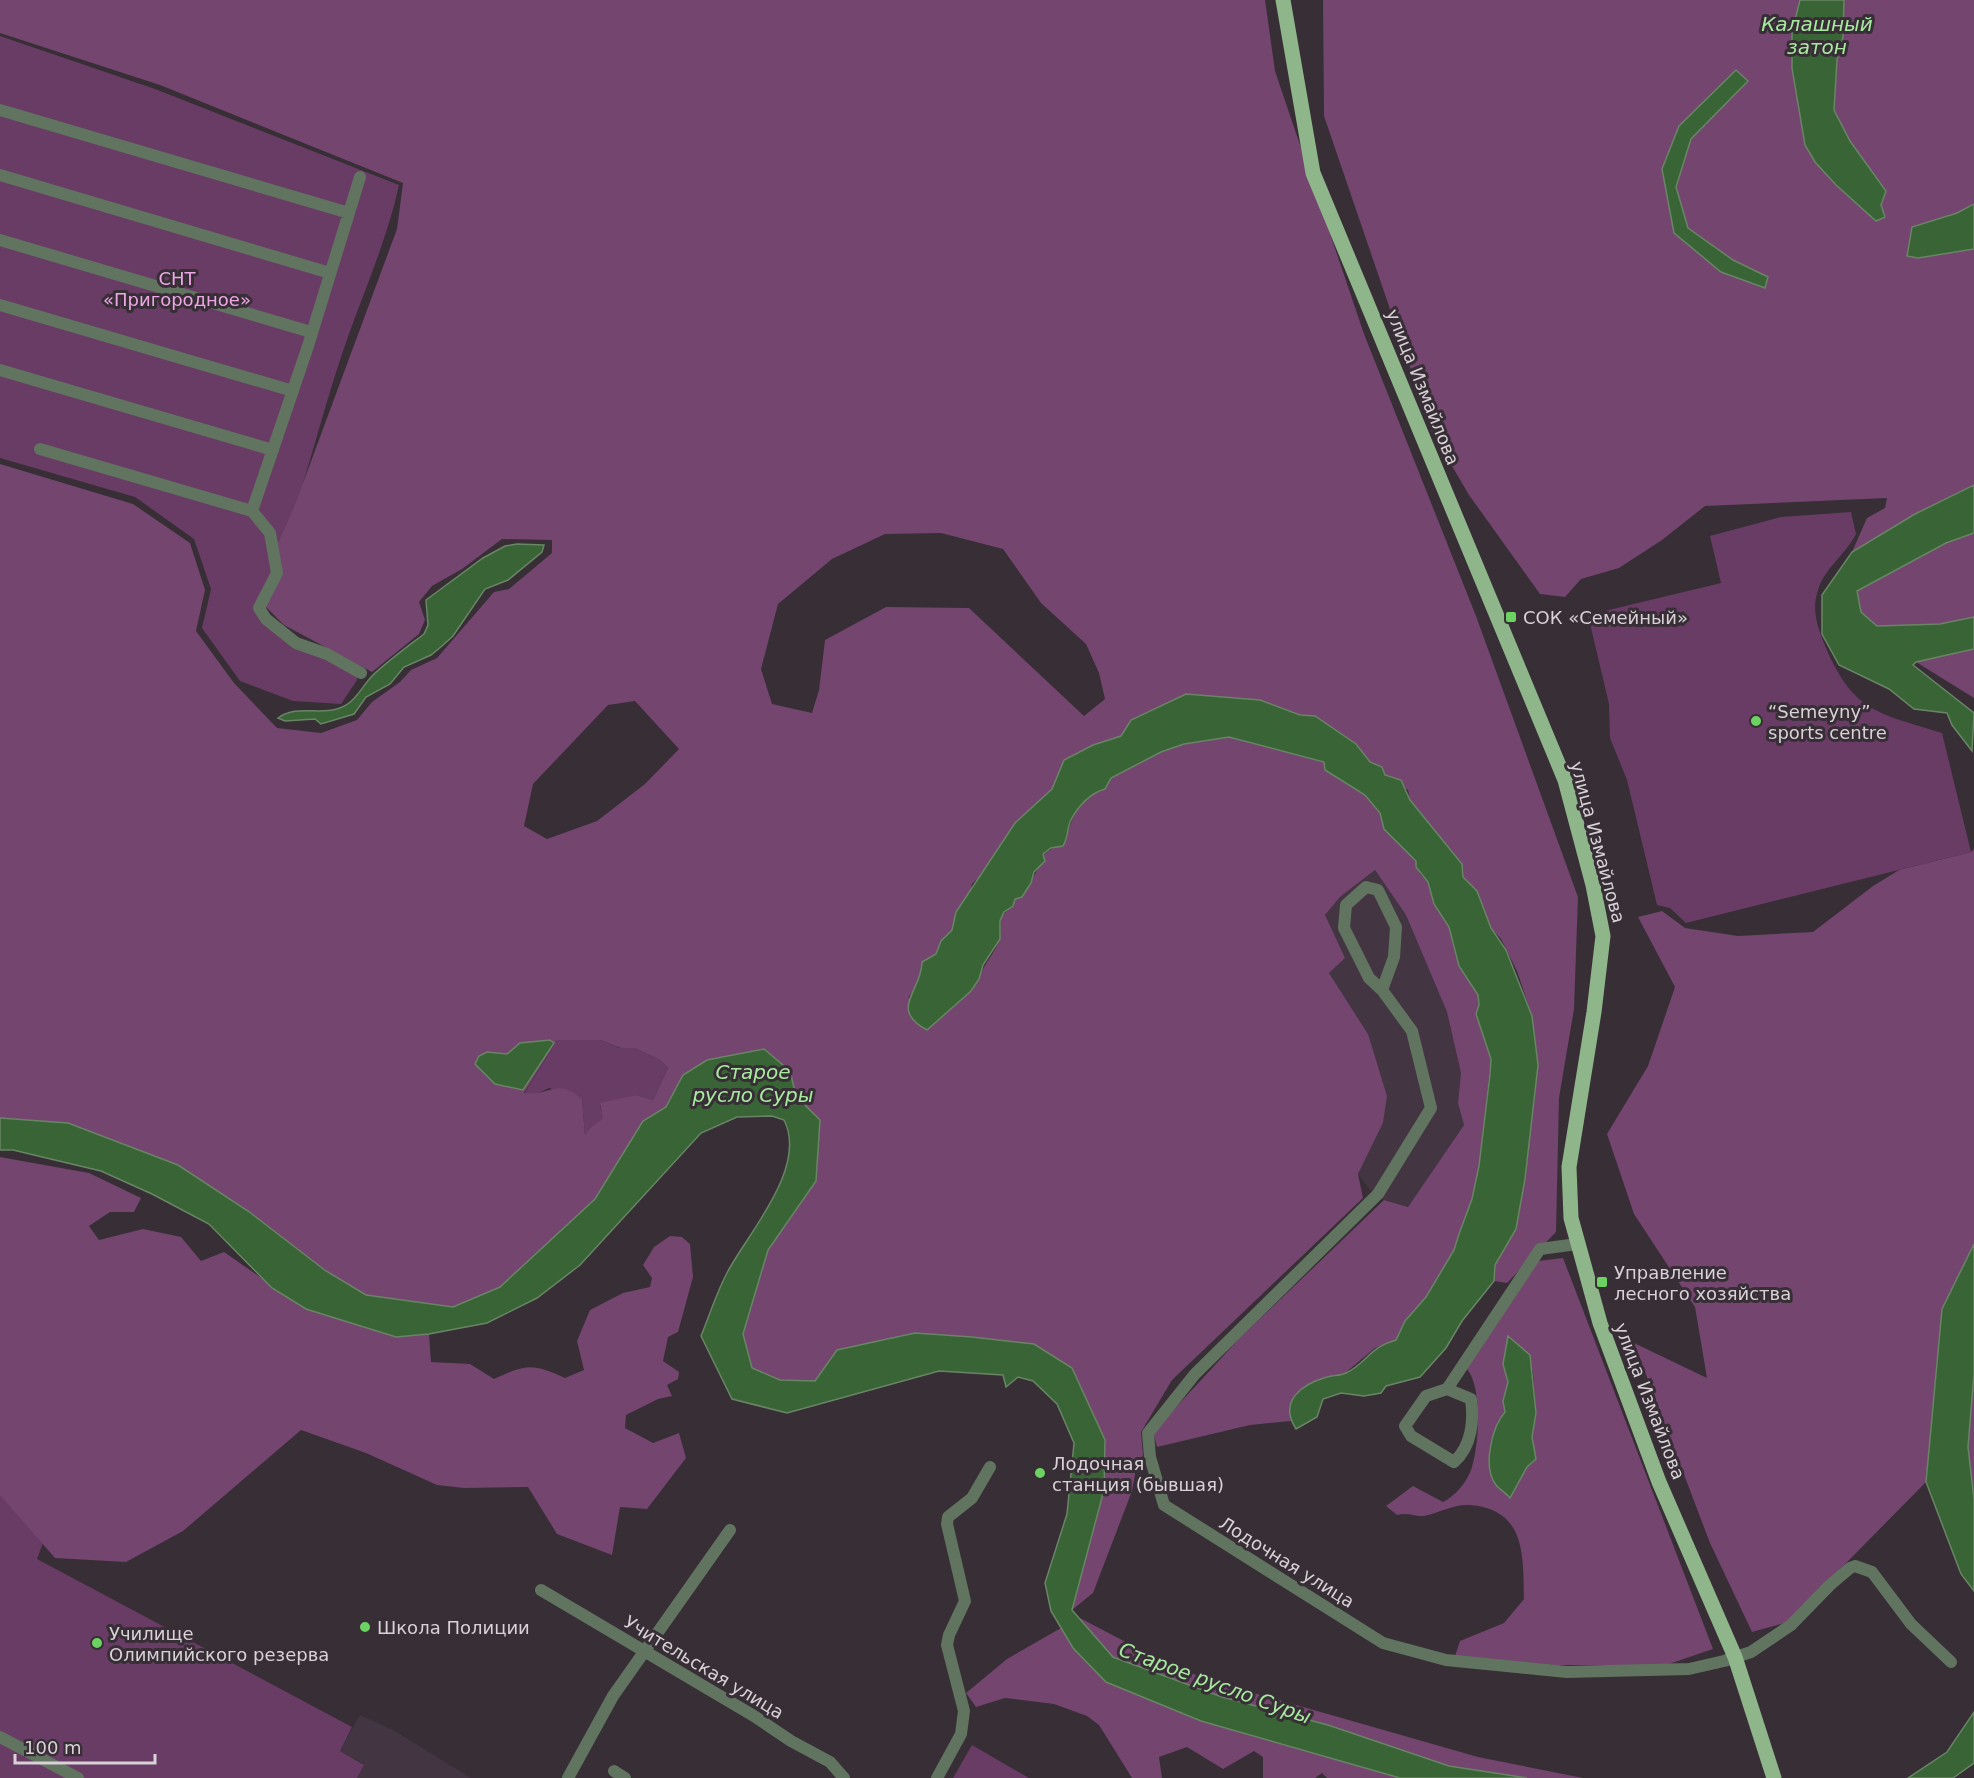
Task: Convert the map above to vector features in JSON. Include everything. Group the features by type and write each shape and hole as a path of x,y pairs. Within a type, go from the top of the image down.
{"main road":[{"name":"улица Измайлова","path":"1283,0 1313,173 1565,780 1593,885 1603,936 1594,1012 1569,1167 1571,1218 1591,1296 1659,1482 1735,1657 1774,1778"}],"street":[{"path":"0,110 349,213"},
{"path":"0,175 330,273"},
{"path":"252,511 293,391 360,177"},
{"path":"0,240 311,332"},
{"path":"0,305 293,391"},
{"path":"0,370 273,450"},
{"path":"40,449 252,511 270,533 277,573 260,608 266,619 296,643 327,654 361,673"},
{"name":"Лодочная улица","path":"1382,990 1394,957 1396,927 1378,890 1365,887 1346,905 1344,928 1369,978 1382,990 1412,1031 1431,1108 1378,1194 1195,1374 1148,1433 1150,1457 1164,1505 1383,1643 1446,1660 1567,1672 1689,1669 1750,1652 1791,1626 1830,1585 1855,1566 1872,1572 1911,1624 1951,1662"},
{"path":"1447,1389 1471,1399 1474,1420 1462,1455 1454,1462 1411,1436 1405,1426 1426,1396 1447,1389 1540,1249 1577,1244"},
{"path":"937,1778 961,1734 964,1711 947,1645 965,1601 947,1524 948,1517 980,1487 990,1467"},
{"path":"568,1778 613,1696 730,1530"},
{"name":"Учительская улица","path":"541,1590 754,1716 791,1741 830,1762 844,1778"},
{"path":"0,1737 78,1778"},
{"path":"614,1771 625,1778"}],"shaded area":[{"path":"0,0 1265,0 1275,71 1364,334 1476,616 1578,897 1574,1009 1559,1098 1556,1232 1507,1283 1494,1281 1494,1265 1516,1229 1538,1065 1532,1016 1517,971 1501,939 1491,928 1477,891 1463,877 1462,864 1410,800 1408,790 1385,775 1382,767 1370,762 1356,744 1315,716 1300,715 1260,700 1185,694 1126,729 1121,736 1093,745 1064,760 1052,789 1015,823 983,873 972,884 970,893 956,912 952,930 945,936 936,954 923,962 920,981 908,998 979,979 997,945 1004,914 1013,906 1014,899 1022,897 1043,855 1067,838 1071,822 1079,808 1091,796 1105,789 1111,778 1161,752 1184,744 1229,737 1324,762 1325,770 1365,795 1380,813 1385,829 1416,861 1420,874 1428,882 1434,904 1449,927 1456,957 1478,995 1479,1005 1476,1014 1491,1059 1479,1166 1472,1199 1454,1250 1426,1297 1396,1340 1375,1348 1344,1374 1315,1381 1290,1412 1291,1421 1250,1425 1157,1447 1153,1432 1239,1339 1384,1200 1408,1207 1464,1125 1458,1103 1461,1073 1447,1012 1406,915 1375,870 1340,897 1325,915 1345,958 1329,973 1368,1034 1387,1096 1383,1123 1358,1174 1363,1198 1172,1380 1141,1432 1143,1455 1136,1469 1132,1491 1093,1593 1072,1610 1104,1490 1072,1368 837,1350 815,1381 780,1380 752,1368 743,1334 768,1250 816,1181 790,1071 683,1075 666,1107 643,1121 595,1199 500,1287 454,1307 366,1295 326,1271 248,1211 178,1165 68,1123 0,1118 0,464 133,504 190,543 205,590 196,631 234,683 277,728 321,733 357,720 372,702 400,682 411,670 437,658 494,592 509,589 552,553 552,540 502,539 462,569 432,586 419,602 425,620 419,634 372,672 284,625 265,606 279,577 278,543 293,510 397,229 403,183 160,85 0,33","holes":["941,533 1003,549 1041,603 1086,644 1099,673 1105,699 1084,716 969,608 886,607 825,640 819,690 812,713 772,704 761,669 778,604 832,559 885,534","635,701 679,749 645,784 597,821 547,839 524,826 533,784 608,705","550,1040 554,1043 523,1089 495,1084 476,1064 487,1052 507,1054 520,1043","557,1040 600,1040 621,1048 635,1048 660,1060 668,1068 653,1100 636,1095 600,1103 603,1119 592,1126 585,1135 582,1100 573,1093 560,1088 524,1093"]},
{"path":"1323,0 1974,0 1974,485 1915,514 1852,552 1867,518 1885,508 1887,498 1705,506 1662,540 1619,568 1581,579 1565,597 1540,594 1469,495 1432,432 1324,116"},
{"path":"1974,533 1974,617 1940,624 1877,626 1861,612 1857,590 1946,543"},
{"path":"1974,649 1974,698 1916,662"},
{"path":"1974,849 1974,1244 1942,1309 1926,1482 1788,1622 1752,1632 1710,1543 1634,1343 1707,1378 1695,1307 1634,1214 1607,1134 1648,1066 1675,987 1638,917 1662,911 1685,928 1738,936 1813,932 1873,886 1899,870 1971,852"},
{"path":"1375,870 1406,915 1447,1012 1461,1073 1458,1103 1464,1125 1408,1207 1384,1200 1370,1190 1358,1174 1383,1123 1368,1034 1329,973 1325,915 1340,897"},
{"path":"0,1157 89,1173 141,1198 134,1212 110,1212 89,1226 99,1240 143,1229 181,1237 201,1261 224,1252 306,1309 396,1337 429,1334 431,1362 470,1364 494,1379 514,1370 529,1367 545,1370 565,1378 584,1370 577,1341 590,1310 623,1293 650,1287 652,1278 643,1265 654,1247 670,1236 682,1237 690,1244 693,1277 678,1332 668,1337 663,1361 679,1372 678,1379 667,1385 672,1396 658,1399 626,1415 625,1428 653,1443 679,1433 686,1458 647,1509 620,1507 612,1555 557,1534 528,1487 464,1488 437,1485 366,1453 301,1430 183,1531 126,1562 55,1558 0,1495"},
{"path":"1563,1258 1713,1649 1666,1665 1555,1665 1455,1656 1460,1641 1504,1623 1524,1599 1523,1566 1518,1537 1502,1515 1488,1508 1464,1505 1421,1516 1397,1515 1386,1506 1413,1486 1443,1502 1456,1493 1466,1480 1474,1460 1478,1418 1476,1390 1467,1369 1538,1261","holes":["1508,1337 1531,1366 1536,1413 1532,1436 1535,1459 1527,1467 1510,1497 1498,1488 1490,1467 1493,1437 1505,1412 1503,1401 1508,1382 1503,1364"]},
{"path":"1974,1374 1974,1499 1968,1447"},
{"path":"1076,1616 1145,1652 1205,1679 1478,1757 1583,1778 1527,1778 1449,1766 1328,1725 1222,1697 1113,1657"},
{"path":"1061,1628 1074,1648 1106,1682 1201,1721 1400,1778 1327,1778 1322,1773 1315,1778 1263,1778 1263,1757 1254,1751 1223,1769 1187,1747 1159,1757 1162,1778 1132,1778 1099,1725 1087,1716 1054,1704 1005,1698 976,1707 966,1693 1007,1659"},
{"path":"360,1715 393,1730 471,1778 357,1778 364,1764 340,1751"}],"green space":[{"name":"СНТ «Пригородное»","path":"0,36 155,89 399,185 380,250 341,357 292,518 256,611 291,647 336,661 356,673 357,680 341,704 293,701 240,681 202,628 211,589 194,539 135,497 0,458"},
{"name":"“Semeyny” sports centre","path":"1851,512 1856,534 1825,575 1818,590 1815,612 1820,633 1836,669 1858,698 1885,714 1942,733 1971,852 1686,923 1670,908 1657,905 1627,780 1610,738 1609,704 1588,615 1721,583 1710,536 1781,517"},
{"path":"557,1040 600,1040 620,1048 635,1048 660,1060 668,1068 653,1100 636,1095 600,1105 604,1120 592,1126 585,1136 582,1100 549,1088 534,1095 524,1094"},
{"name":"Училище Олимпийского резерва","path":"0,1493 57,1505 37,1559 352,1727 340,1751 364,1765 357,1778 0,1778"},
{"path":"972,1745 1029,1778 953,1778"}],"water":[{"name":"Калашный затон","path":"1800,0 1844,0 1843,37 1837,60 1834,110 1850,141 1886,191 1881,205 1885,217 1876,221 1836,185 1815,162 1805,145 1792,68 1792,32"},
{"path":"1736,70 1748,81 1691,139 1676,187 1688,228 1733,260 1768,277 1765,288 1721,272 1674,233 1662,169 1679,126"},
{"path":"1974,204 1974,249 1918,258 1907,256 1912,227 1957,213"},
{"path":"1974,485 1974,533 1946,543 1857,591 1861,612 1877,626 1940,624 1974,617 1974,649 1916,662 1913,665 1974,713 1972,751 1952,725 1947,713 1914,709 1889,689 1839,665 1822,634 1822,595 1852,552 1915,514"},
{"path":"544,545 542,552 508,580 485,589 453,636 442,646 431,655 404,667 390,684 366,697 354,714 321,724 315,719 285,721 278,718 293,712 325,711 346,705 373,675 424,634 428,625 426,600 483,558 505,546"},
{"path":"1186,694 1260,700 1300,715 1315,716 1356,744 1370,762 1382,767 1385,775 1401,780 1410,800 1462,864 1463,877 1477,891 1491,928 1506,950 1532,1016 1538,1065 1525,1179 1516,1229 1495,1265 1494,1281 1462,1321 1446,1348 1420,1377 1386,1386 1381,1393 1364,1396 1341,1393 1323,1399 1317,1417 1296,1429 1290,1410 1295,1395 1318,1380 1346,1373 1379,1347 1396,1340 1405,1321 1426,1297 1454,1250 1472,1199 1479,1166 1490,1074 1491,1059 1476,1014 1479,1005 1478,995 1459,966 1449,927 1434,904 1428,882 1416,867 1416,861 1384,829 1380,813 1365,795 1325,770 1324,762 1229,737 1184,744 1161,752 1111,778 1105,789 1089,797 1076,811 1063,846 1051,848 1043,854 1045,861 1034,872 1031,883 1022,897 1015,899 1013,906 1004,912 1000,921 1000,939 983,965 979,979 971,991 927,1030 910,1015 908,1007 921,972 922,962 936,954 941,941 952,930 956,912 1015,823 1052,789 1064,760 1093,745 1121,736 1131,720"},
{"path":"550,1040 554,1043 523,1090 495,1084 475,1064 479,1056 487,1052 507,1054 520,1043"},
{"name":"Старое русло Суры","path":"764,1049 790,1071 796,1096 820,1120 816,1181 768,1250 743,1334 752,1368 780,1380 815,1381 837,1350 915,1333 1034,1344 1072,1368 1105,1440 1104,1490 1072,1610 1113,1657 1222,1697 1328,1725 1449,1766 1527,1778 1400,1778 1201,1721 1106,1682 1073,1648 1051,1611 1045,1583 1067,1514 1074,1443 1057,1404 1033,1381 1018,1377 1006,1387 1003,1375 939,1371 787,1413 732,1399 701,1336 724,1279 773,1199 782,1178 788,1158 789,1138 784,1120 772,1116 737,1117 701,1133 580,1265 537,1298 487,1323 429,1334 396,1337 306,1309 272,1288 209,1224 152,1194 101,1171 13,1150 0,1150 0,1118 68,1123 178,1165 248,1211 326,1271 366,1295 453,1307 500,1287 595,1199 643,1121 666,1107 683,1075 707,1060"},
{"path":"1974,1244 1974,1374 1968,1447 1974,1499 1974,1591 1961,1574 1926,1482 1942,1309"},
{"path":"1508,1336 1530,1355 1536,1413 1532,1437 1536,1459 1527,1467 1510,1498 1497,1487 1492,1477 1489,1458 1496,1427 1505,1412 1503,1401 1508,1382 1503,1364"},
{"path":"1974,1712 1974,1763 1953,1778 1908,1778 1947,1752"}],"place":[{"name":"СОК «Семейный»","path":"1511,617"},
{"name":"“Semeyny” sports centre","path":"1756,721"},
{"name":"Управление лесного хозяйства","path":"1602,1282"},
{"name":"Лодочная станция (бывшая)","path":"1040,1473"},
{"name":"Школа Полиции","path":"365,1627"},
{"name":"Училище Олимпийского резерва","path":"97,1643"}]}
